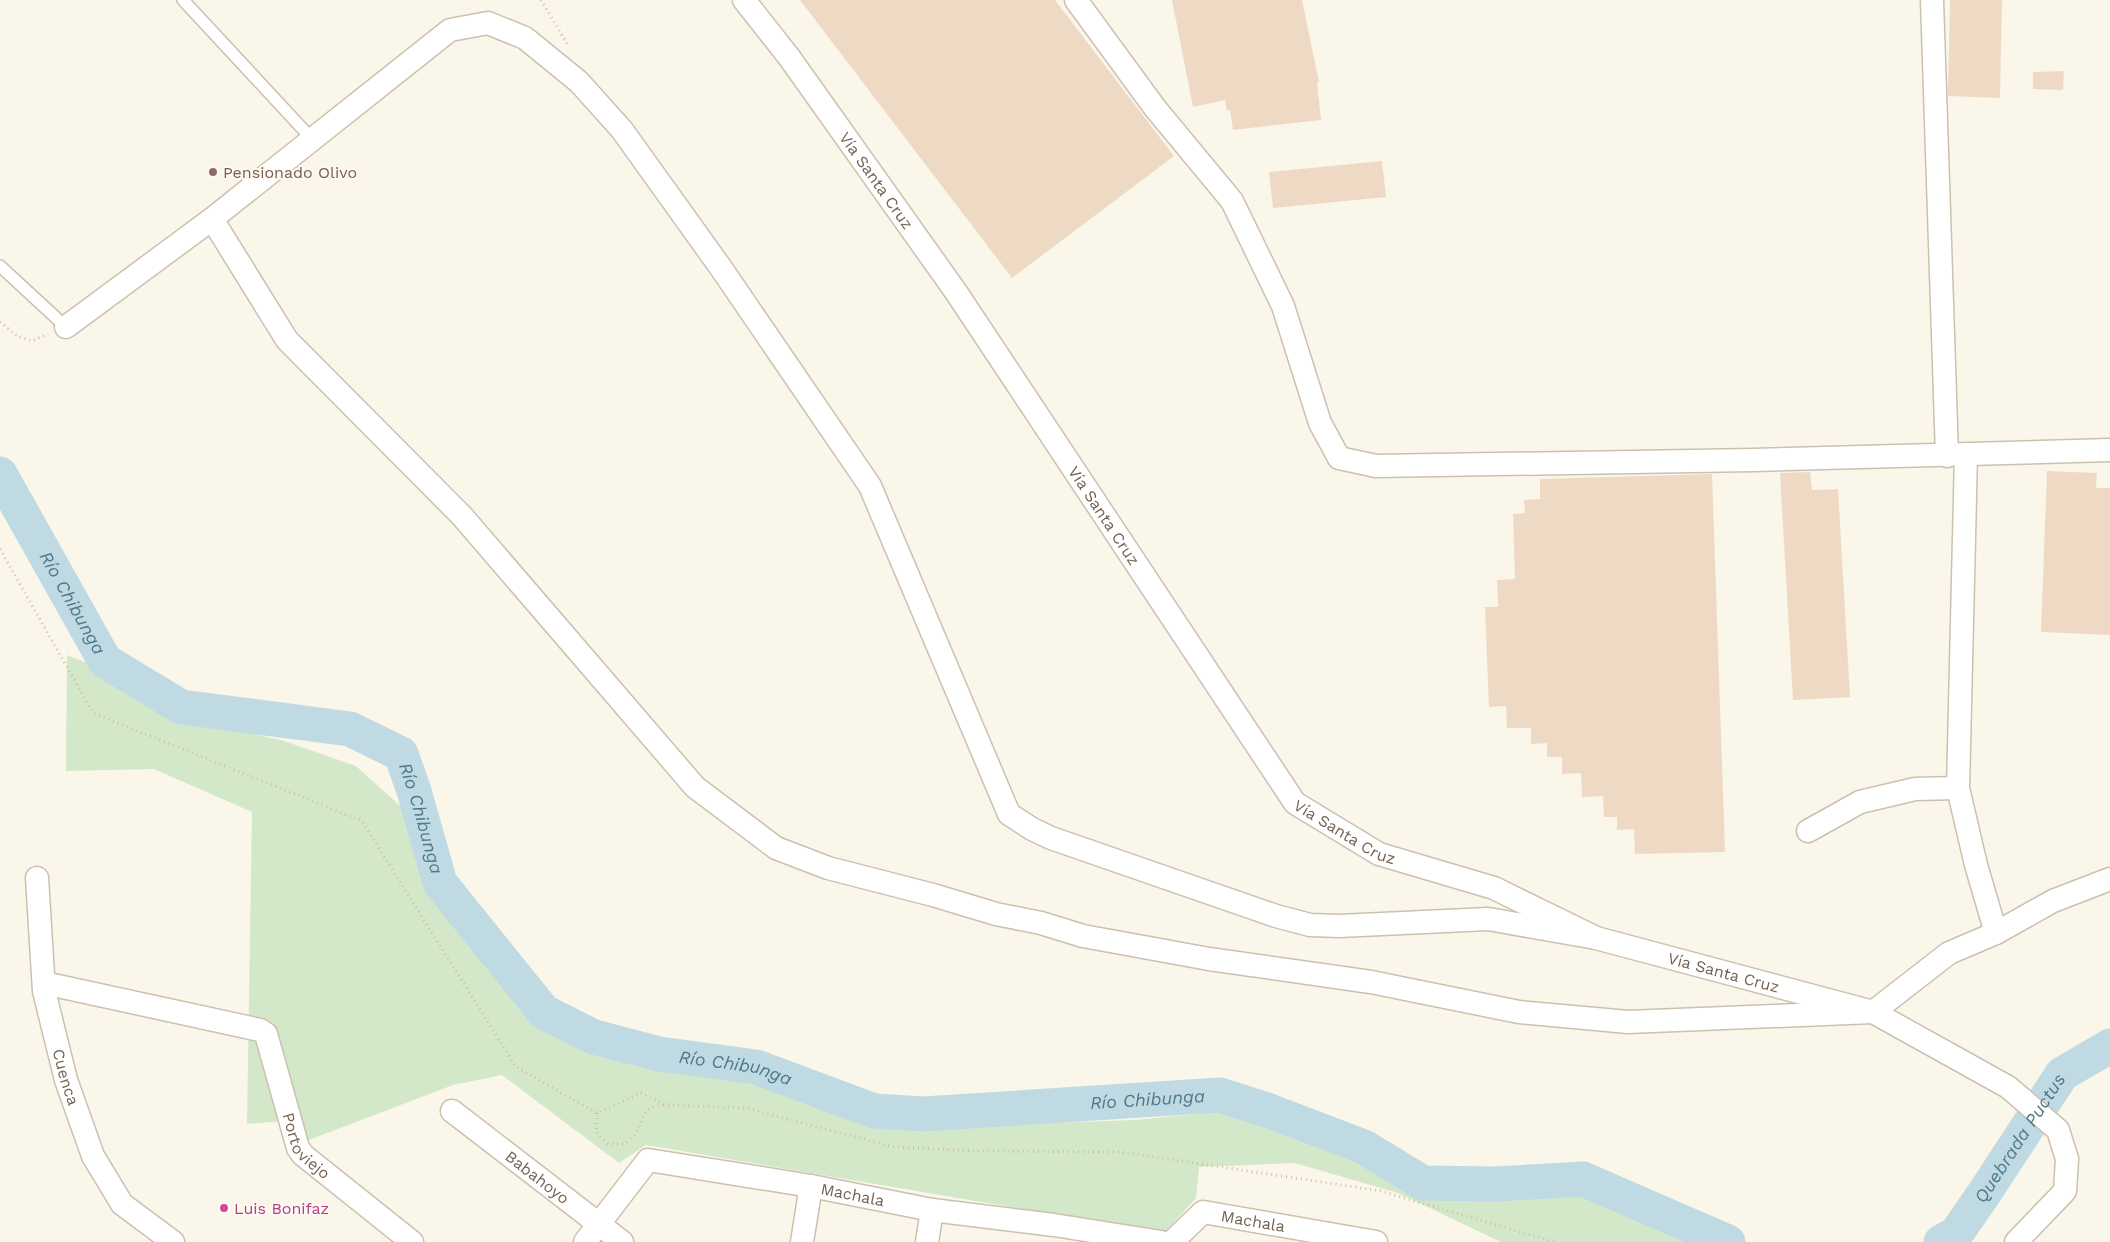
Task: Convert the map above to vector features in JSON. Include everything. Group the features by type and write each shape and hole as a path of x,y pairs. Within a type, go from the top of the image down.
{"street":[{"name":"Vía Santa Cruz","path":"744,0 788,57 956,292 1295,803 1379,854 1494,888 1596,938 1873,1012 2008,1086 2058,1130 2067,1159 2065,1191 2016,1242"},
{"path":"1076,0 1155,108 1232,201 1283,306 1320,424 1339,458 1376,466 1956,455 2110,450"},
{"path":"1932,0 1956,455 1958,788 1976,865 1996,933"},
{"path":"66,327 212,219 450,30 488,23 525,38 579,82 628,137 721,268 870,486 1009,814 1051,838 1257,909 1310,925 1370,926 1488,919 1596,938"},
{"path":"212,219 287,340 462,516 695,787 776,848 828,868 933,895 996,914 1041,923 1083,936 1209,959 1371,982 1519,1012 1628,1022 1873,1012 1949,953 1996,933 2053,901 2110,879"},
{"path":"1808,832 1860,802 1916,789 1958,788"},
{"name":"Cuenca","path":"37,878 44,984 66,1080 93,1156 122,1204 172,1242"},
{"name":"Portoviejo","path":"44,984 242,1025 260,1030 266,1034 298,1148 303,1155 412,1242"},
{"name":"Babahoyo","path":"452,1111 600,1223 622,1242"},
{"name":"Machala","path":"584,1242 648,1160 811,1186 1052,1233 1161,1242"},
{"path":"802,1242 811,1186"},
{"path":"927,1242 932,1210"},
{"name":"Machala","path":"1172,1242 1203,1212 1376,1242"}],"lane":[{"path":"183,0 312,139"},
{"path":"0,266 66,327"}],"path":[{"path":"0,322 18,336 32,341 66,327"},
{"path":"0,549 93,713 362,821 516,1067 597,1113"},
{"path":"597,1113 641,1093 666,1105"},
{"path":"597,1113 596,1132 608,1144 624,1144 635,1134 642,1115 655,1106 666,1105 746,1108 893,1147 981,1151 1121,1152 1372,1189 1555,1242"}],"green space":[{"path":"67,655 109,672 150,702 219,726 284,741 356,766 408,813 451,911 498,982 551,1030 635,1066 728,1077 848,1113 935,1127 1134,1120 1239,1110 1322,1144 1464,1194 1519,1199 1592,1195 1700,1242 1501,1242 1398,1193 1295,1163 1199,1167 1196,1198 1164,1233 646,1145 619,1163 502,1075 453,1085 288,1148 283,1121 247,1124 252,812 154,769 66,771"}],"building":[{"path":"800,0 1055,0 1174,156 1012,278"},
{"path":"1172,0 1302,0 1319,82 1317,82 1321,120 1233,130 1230,110 1227,111 1225,100 1193,107"},
{"path":"1950,0 2002,0 2000,98 1948,96"},
{"path":"2064,71 2063,90 2033,89 2033,72"},
{"path":"1382,161 1386,197 1273,208 1269,172"},
{"path":"2047,471 2097,473 2096,488 2110,488 2110,635 2041,632"},
{"path":"1810,472 1812,490 1838,489 1850,697 1793,700 1780,473"},
{"path":"1712,474 1725,852 1635,854 1634,829 1617,830 1617,817 1604,817 1603,796 1582,797 1581,773 1562,774 1562,757 1547,757 1547,743 1531,744 1531,728 1507,728 1506,706 1489,707 1485,607 1498,607 1497,580 1515,579 1513,514 1525,513 1524,500 1540,499 1540,479"}],"waterway":[{"name":"Río Chibunga","path":"0,474 105,661 181,707 350,729 401,754 414,791 440,883 544,1012 594,1037 659,1054 756,1067 874,1111 923,1114 1220,1095 1267,1110 1364,1147 1423,1183 1496,1184 1583,1179 1728,1242"},
{"name":"Quebrada Puctus","path":"1941,1242 1956,1234 2062,1074 2110,1046"}],"place":[{"name":"Pensionado Olivo","path":"213,172"},
{"name":"Luis Bonifaz","path":"224,1208"}]}
